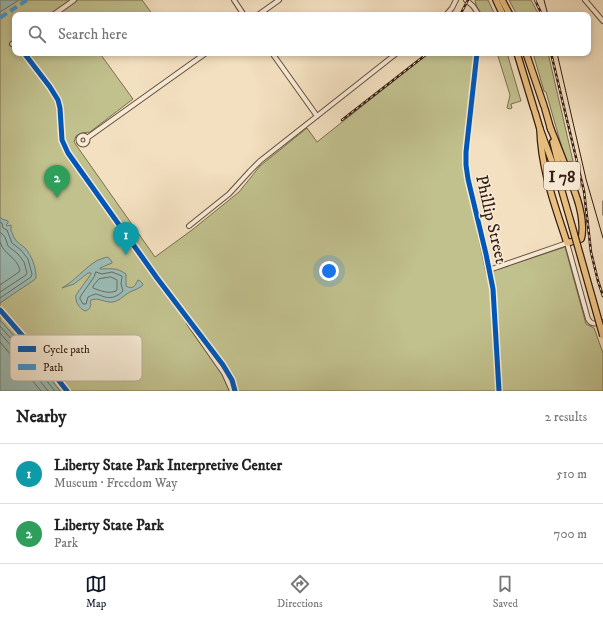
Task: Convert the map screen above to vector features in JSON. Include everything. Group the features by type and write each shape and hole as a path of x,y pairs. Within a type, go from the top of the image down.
{"highway":[{"path":"496,0 502,12"},
{"path":"502,0 508,12"},
{"name":"I 78","path":"518,56 540,129 573,225 603,325"},
{"name":"I 78","path":"527,56 550,127 573,225 603,336"},
{"path":"540,129 544,167 567,243 581,238 580,210 576,194 550,127"}],"street":[{"path":"57,12 74,0"},
{"path":"234,0 242,12"},
{"path":"262,12 279,0"},
{"path":"449,12 456,0"},
{"path":"585,0 603,21"},
{"path":"468,1 477,12"},
{"path":"27,56 52,90 58,102 60,108 62,138 68,153 222,370 232,391"},
{"path":"87,138 202,56"},
{"path":"274,56 317,116"},
{"path":"190,226 229,194 260,161 393,56"},
{"name":"Phillip Street","path":"478,56 466,152 466,165 494,296 499,391"},
{"path":"489,270 567,243 588,319 593,324 603,322"},
{"path":"166,290 223,365 230,376 236,391"}],"green space":[{"path":"19,0 142,0 151,12 12,12 12,56 102,56 133,99 90,132 82,133 76,136 74,142 155,257 192,230 239,192 260,166 307,128 317,142 425,56 475,56 463,162 486,273 565,247 586,324 594,328 603,353 603,391 60,391 52,381 142,381 142,335 13,335 0,320 0,303 32,280 0,223 0,12"},
{"path":"475,0 488,0 494,12 480,12"},
{"path":"509,0 531,0 537,12 515,12"},
{"path":"498,56 508,56 521,101 511,104 512,108 510,109 507,108 510,95"},
{"path":"534,56 549,56 573,161 566,162 546,92 544,91"}],"water":[{"path":"0,0 19,0 0,12"},
{"path":"0,217 8,221 6,225 11,225 11,231 14,238 25,248 32,258 36,278 0,303"},
{"path":"107,257 112,263 100,269 116,269 126,274 126,286 130,288 134,287 138,280 143,284 142,286 113,302 97,299 91,300 90,308 85,311 78,304 76,295 91,273 88,273 74,284 62,288 93,263"},
{"path":"0,320 13,335 10,335 10,381 52,381 60,391 0,391"}],"tram line":[{"path":"544,0 547,12"},
{"path":"558,56 586,179 603,238"},
{"path":"603,201 603,215"}],"railway":[{"path":"462,12 468,0"},
{"path":"535,0 541,12"},
{"path":"342,120 424,56"},
{"path":"552,56 584,191 591,252 603,296"}],"marked path":[{"path":"0,17 27,0"}],"cycle path":[{"path":"26,56 58,100 62,140 68,153 157,278 223,365 232,380 235,391"},
{"path":"477,56 466,152 466,165 493,289 499,391"},
{"path":"0,310 22,335"},
{"path":"59,381 67,391"}],"place":[{"name":"Liberty State Park","path":"57,198"},
{"name":"Liberty State Park Interpretive Center","path":"126,255"}]}
